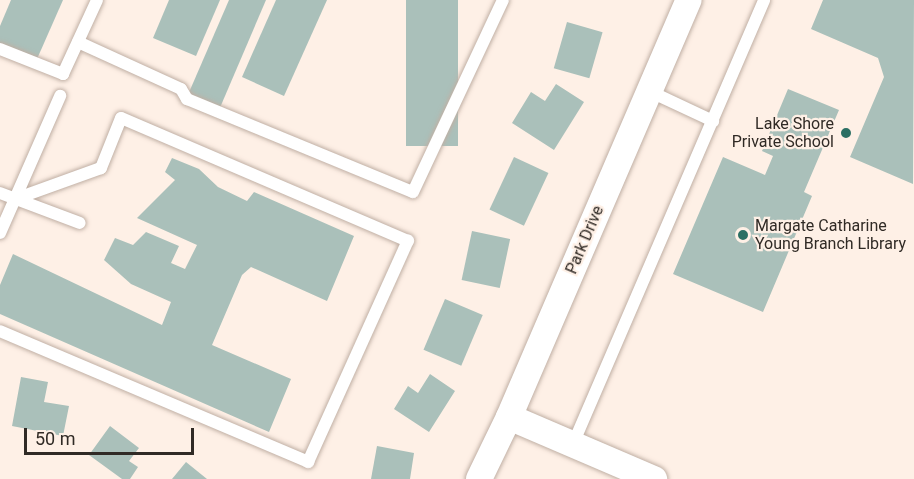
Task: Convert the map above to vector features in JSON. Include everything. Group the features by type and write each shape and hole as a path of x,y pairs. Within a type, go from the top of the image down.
{"street":[{"name":"Park Drive","path":"479,479 509,417 689,0"},
{"path":"509,417 654,479"}],"lane":[{"path":"0,49 63,74 97,0"},
{"path":"78,42 181,89 187,99 413,192 503,0"},
{"path":"573,444 764,0"},
{"path":"649,91 713,121"},
{"path":"0,233 60,96"},
{"path":"0,331 308,462 408,241 121,118 101,168 15,200"},
{"path":"0,193 80,223"}],"building":[{"path":"11,0 63,0 37,59 0,43 0,26"},
{"path":"169,0 220,0 196,56 153,38"},
{"path":"229,0 266,0 219,110 187,97"},
{"path":"276,0 327,0 284,96 242,77"},
{"path":"406,0 458,0 458,146 406,146"},
{"path":"823,0 914,0 913,184 850,157 884,77 878,58 811,29"},
{"path":"567,22 603,32 589,78 554,68"},
{"path":"556,84 584,102 554,150 512,123 531,92 545,101"},
{"name":"Margate Catharine Young Branch Library","path":"788,89 839,110 804,192 812,196 763,312 673,274 723,157 765,175 773,156 762,151"},
{"path":"514,157 548,173 524,226 489,210"},
{"path":"172,158 199,169 218,187 247,201 254,192 354,236 327,301 251,267 242,275 212,345 291,379 269,432 0,314 0,285 13,254 162,325 171,302 131,284 104,260 115,238 133,245 146,232 179,246 171,263 185,269 197,245 137,218 175,180 165,172"},
{"path":"472,231 510,239 500,288 462,280"},
{"path":"445,299 483,315 461,366 424,350"},
{"path":"430,374 455,391 429,432 394,409 408,386 418,393"},
{"path":"21,377 48,382 44,402 69,406 63,436 12,426"},
{"path":"110,426 139,448 129,461 138,467 130,479 122,479 89,455"},
{"path":"377,446 414,453 410,479 371,479"},
{"path":"186,462 207,479 172,479"}],"place":[{"name":"Lake Shore Private School","path":"846,133"},
{"name":"Margate Catharine Young Branch Library","path":"743,235"}]}
